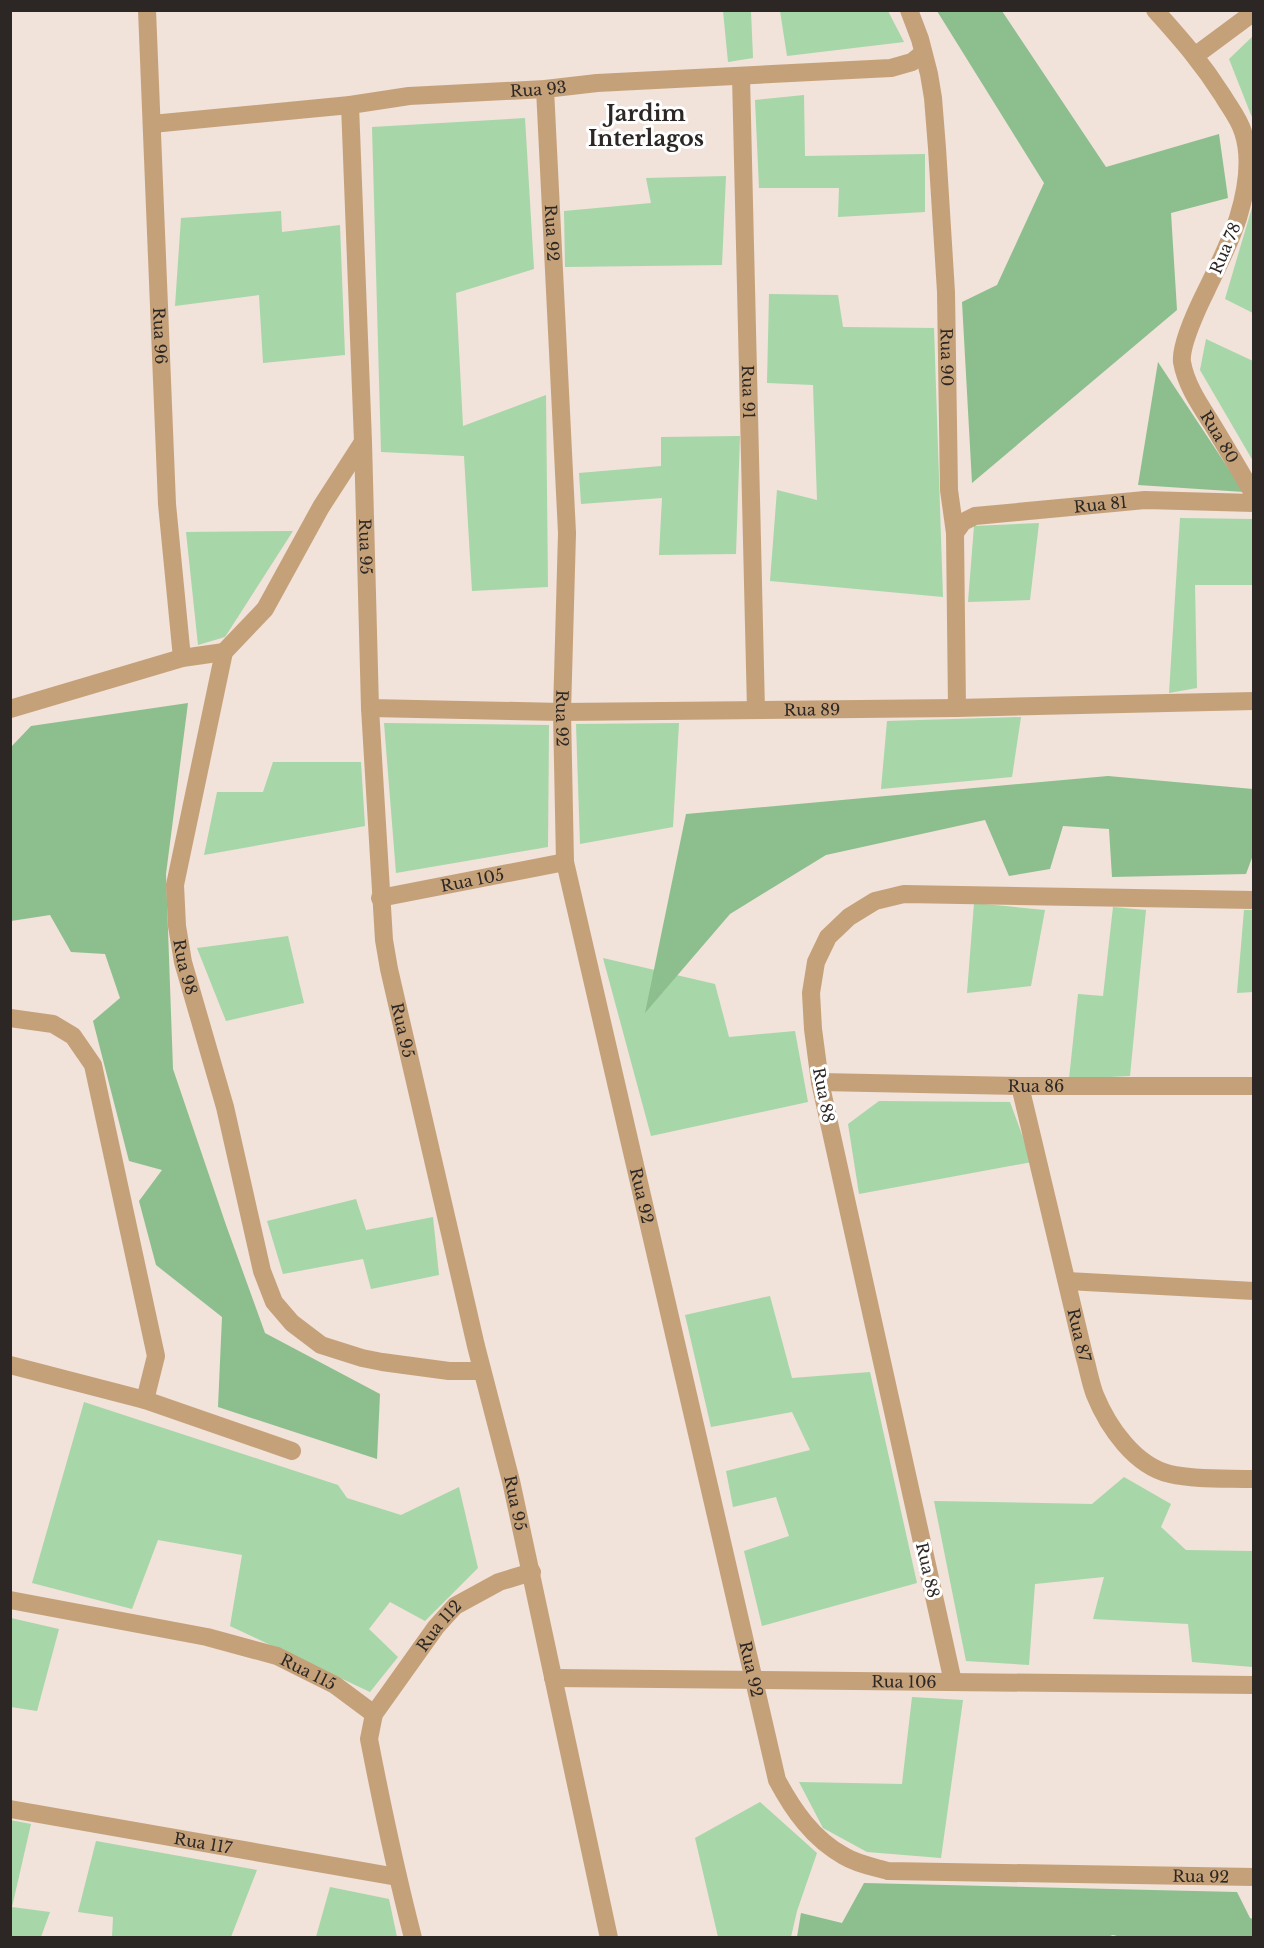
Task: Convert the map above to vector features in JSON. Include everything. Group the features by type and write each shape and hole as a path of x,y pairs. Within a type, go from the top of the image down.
{"street":[{"name":"Rua 96","path":"147,10 167,504 182,658"},
{"name":"Rua 90","path":"909,10 917,30 933,98 937,148 946,292 949,490 956,533 957,708"},
{"name":"Rua 78","path":"1155,10 1196,55 1240,126 1247,153 1247,172 1239,216 1189,332 1182,359 1186,378"},
{"path":"1196,55 1254,12"},
{"name":"Rua 93","path":"152,124 350,105 409,96 545,89 597,83 891,68 912,62 923,53"},
{"name":"Rua 91","path":"741,76 756,710"},
{"name":"Rua 92","path":"545,89 567,533 562,712 565,862 777,1780 790,1803 808,1827 824,1841 844,1856 888,1871 1254,1877"},
{"name":"Rua 95","path":"350,105 363,442 370,708 380,898 388,969 482,1371 532,1572 609,1938"},
{"name":"Rua 80","path":"1186,378 1254,495"},
{"path":"10,709 182,658 224,652 265,609 321,507 363,442"},
{"name":"Rua 81","path":"956,533 963,522 975,516 1145,500 1254,503"},
{"name":"Rua 98","path":"224,652 176,885 177,926 183,962 225,1107 262,1271 274,1302 292,1323 321,1345 362,1358 449,1371 482,1371"},
{"name":"Rua 89","path":"370,708 562,712 957,708 1254,701"},
{"name":"Rua 105","path":"380,898 565,862"},
{"name":"Rua 88","path":"953,1682 820,1082 811,993 816,962 828,937 849,917 875,901 904,894 1254,900"},
{"path":"10,1018 53,1024 73,1036 93,1065 156,1356 145,1400"},
{"name":"Rua 86","path":"820,1082 1020,1086 1254,1086"},
{"name":"Rua 87","path":"1020,1086 1084,1355 1096,1396 1114,1431 1126,1446 1152,1468 1170,1474 1254,1479"},
{"path":"1067,1281 1254,1291"},
{"path":"10,1365 145,1400 292,1451"},
{"name":"Rua 112","path":"374,1714 436,1627 455,1606 499,1582 532,1572"},
{"name":"Rua 115","path":"10,1600 207,1637 277,1656 335,1685 374,1714"},
{"name":"Rua 106","path":"553,1678 1254,1685"},
{"path":"374,1714 369,1739 397,1877 413,1938"},
{"name":"Rua 117","path":"10,1809 397,1877"}],"green space":[{"path":"723,11 751,11 753,58 728,62"},
{"path":"780,11 888,11 904,42 787,56"},
{"path":"937,11 1002,11 1106,167 1219,134 1228,198 1171,213 1177,310 972,483 962,302 997,285 1044,183"},
{"path":"1253,36 1253,120 1229,59"},
{"path":"804,95 805,156 925,154 925,212 838,217 839,188 759,188 755,100"},
{"path":"525,118 534,269 456,293 463,426 546,395 548,587 472,591 464,456 381,452 372,127"},
{"path":"726,176 722,265 565,267 564,211 651,203 646,178"},
{"path":"1253,204 1253,313 1225,299"},
{"path":"281,211 282,232 340,225 345,355 263,363 259,295 175,306 181,218"},
{"path":"769,294 838,295 843,327 934,328 943,597 770,581 777,490 817,500 813,385 767,383"},
{"path":"1206,339 1253,361 1253,461 1200,370"},
{"path":"1158,362 1244,492 1138,485"},
{"path":"740,436 736,554 659,555 662,498 581,504 579,473 661,466 661,437"},
{"path":"1180,518 1253,519 1253,585 1195,585 1197,688 1169,693"},
{"path":"1039,523 1030,600 968,602 974,526"},
{"path":"293,531 225,637 198,645 186,532"},
{"path":"188,703 166,874 173,1069 265,1333 380,1394 377,1459 218,1407 222,1317 156,1265 139,1201 162,1170 129,1161 93,1021 120,998 105,954 71,952 50,915 11,921 11,747 31,726"},
{"path":"1021,717 1012,777 881,789 887,721"},
{"path":"384,723 549,725 548,847 396,873"},
{"path":"679,723 673,827 580,844 576,724"},
{"path":"273,762 361,762 365,826 204,855 217,792 263,792"},
{"path":"1108,776 1253,789 1253,855 1246,874 1112,877 1109,829 1063,826 1050,869 1009,876 985,820 826,855 730,914 645,1013 686,814"},
{"path":"974,903 1045,910 1031,986 967,993"},
{"path":"1113,907 1146,910 1130,1076 1069,1079 1078,994 1103,996"},
{"path":"1244,910 1253,910 1253,992 1237,993"},
{"path":"288,936 304,1003 226,1021 197,948"},
{"path":"603,958 715,984 729,1037 795,1031 808,1102 651,1136"},
{"path":"879,1101 1010,1102 1032,1162 859,1194 848,1124"},
{"path":"356,1199 366,1230 433,1217 439,1275 371,1289 363,1259 283,1274 267,1221"},
{"path":"770,1296 792,1378 870,1372 917,1583 762,1626 744,1551 789,1536 776,1497 733,1507 726,1471 810,1450 792,1412 711,1427 685,1315"},
{"path":"84,1402 338,1485 347,1498 401,1515 459,1487 478,1568 425,1621 390,1602 369,1629 398,1657 370,1692 230,1626 242,1555 158,1540 132,1609 32,1583"},
{"path":"1124,1477 1171,1504 1161,1527 1186,1550 1253,1551 1253,1667 1192,1662 1188,1624 1093,1619 1104,1577 1035,1584 1029,1665 966,1661 934,1501 1092,1504"},
{"path":"11,1618 59,1629 37,1711 11,1707"},
{"path":"912,1697 963,1700 941,1858 867,1852 823,1828 799,1782 902,1784"},
{"path":"760,1802 817,1853 797,1911 791,1937 718,1937 695,1838"},
{"path":"10,1820 31,1824 12,1907 50,1912 41,1937 11,1937"},
{"path":"96,1841 257,1870 231,1937 112,1937 113,1917 78,1912"},
{"path":"864,1883 1237,1892 1250,1918 1253,1919 1253,1937 1125,1938 1113,1935 1104,1938 797,1937 801,1913 842,1923"},
{"path":"330,1887 389,1899 397,1937 316,1937"}],"district":[{"name":"Jardim Interlagos","path":"646,126"}]}
